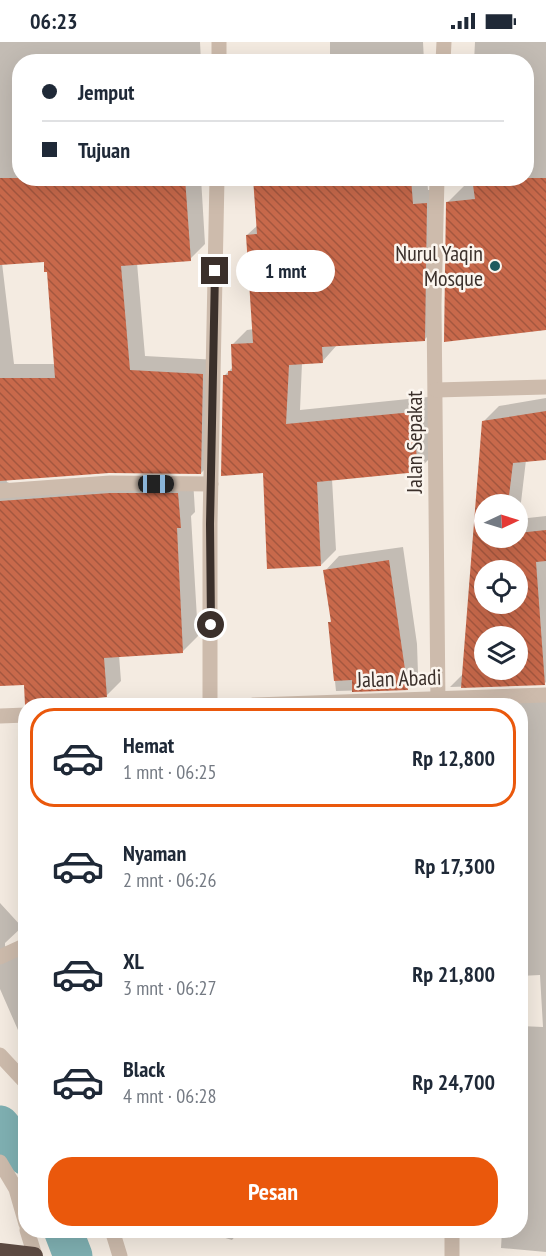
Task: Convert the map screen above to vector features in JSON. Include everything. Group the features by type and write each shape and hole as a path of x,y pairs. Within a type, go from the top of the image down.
{"highway":[{"path":"0,1251 34,1256"}],"street":[{"path":"210,698 211,484 217,186"},
{"name":"Jalan Sepakat","path":"437,186 434,237 438,698"},
{"path":"436,390 546,387"},
{"path":"0,491 110,483 211,484"},
{"name":"Jalan Abadi","path":"500,698 546,695"},
{"path":"0,716 18,715"},
{"path":"0,957 18,949"},
{"path":"0,1055 18,1074"},
{"path":"0,1162 18,1197"},
{"path":"29,1238 34,1256"},
{"path":"114,1238 120,1256"},
{"path":"452,1238 452,1256"}],"building":[{"path":"0,178 12,178 12,186 186,186 191,261 121,266 130,370 203,374 201,474 109,473 0,481 0,378 55,378 47,272 44,272 44,262 0,265"},
{"name":"Nurul Yaqin Mosque","path":"534,178 546,178 546,330 444,342 446,202 475,199 473,186 534,186"},
{"path":"254,186 412,186 413,204 427,203 425,341 322,347 323,363 289,365 286,424 413,412 418,472 317,482 321,566 267,569 263,473 221,476 223,375 228,375 228,371 232,371 231,344 253,343 246,235 257,234"},
{"path":"546,411 546,460 513,463 509,494 476,494 482,421"},
{"path":"110,493 178,493 181,528 177,528 183,653 104,658 107,697 25,698 24,685 0,686 0,501"},
{"path":"474,523 474,548 528,548 528,532 546,530 546,561 536,562 545,685 461,688"},
{"path":"389,560 408,690 352,692 352,680 334,681 328,622 331,622 323,570"}],"waterway":[{"path":"0,1125 18,1146"},
{"path":"66,1238 73,1256"}],"place":[{"name":"Nurul Yaqin Mosque","path":"495,266"}],"route":[{"path":"211,625 210,524 215,271"}]}
